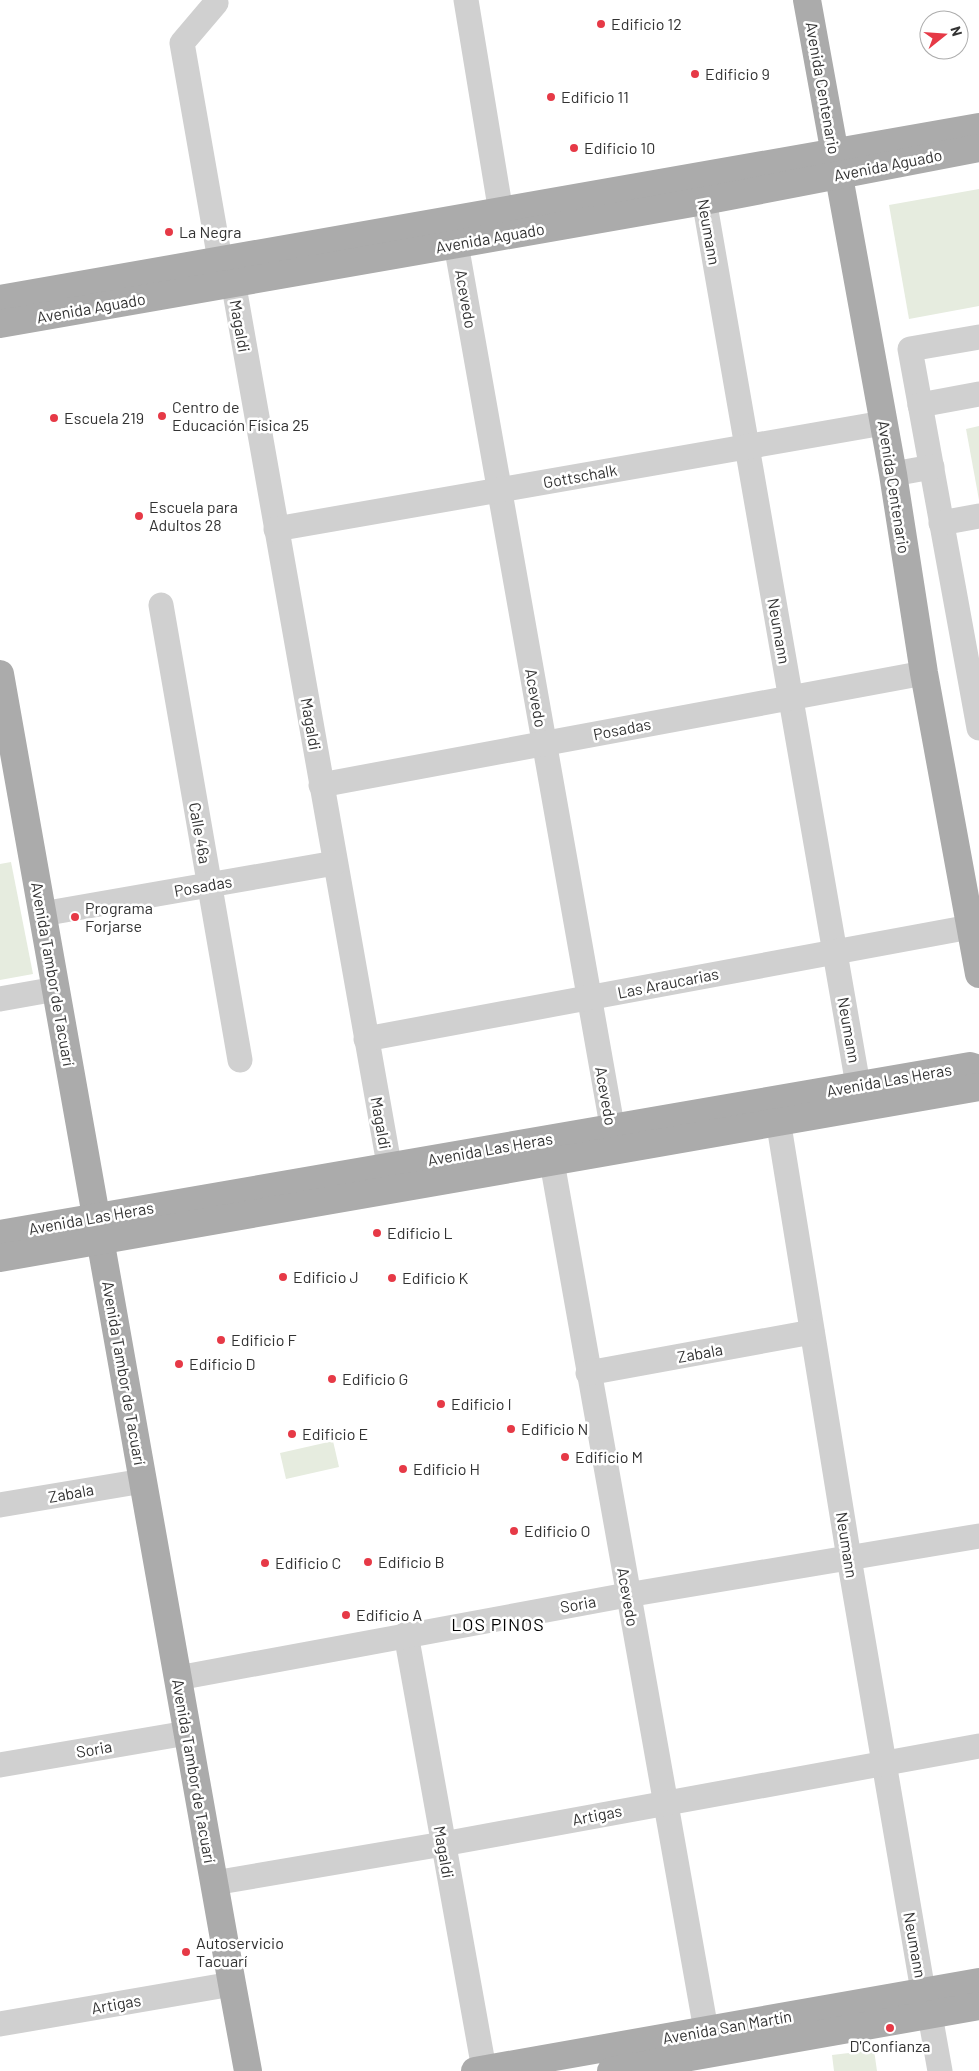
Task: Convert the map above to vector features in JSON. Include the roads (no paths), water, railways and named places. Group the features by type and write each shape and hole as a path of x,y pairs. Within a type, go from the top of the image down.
{"main road":[{"name":"Avenida Centenario","path":"808,0 893,474 924,673 979,974"},
{"name":"Avenida Aguado","path":"0,299 227,267 503,224 836,163 979,127"},
{"name":"Avenida Aguado","path":"836,163 979,148"},
{"name":"Avenida Aguado","path":"0,324 227,267 456,244 503,224"},
{"name":"Avenida Tambor de Tacuarí","path":"0,674 9,776 42,914 248,2071"},
{"name":"Avenida Las Heras","path":"777,1110 858,1085 970,1066 979,1069"},
{"name":"Avenida Las Heras","path":"0,1258 99,1229 777,1110 979,1087"},
{"name":"Avenida Las Heras","path":"391,1178 552,1162 614,1139"},
{"name":"Avenida Las Heras","path":"0,1234 99,1229"},
{"name":"Avenida San Martín","path":"611,2071 708,2052 926,2003 979,1982"},
{"name":"Avenida San Martín","path":"926,2003 979,2006"},
{"name":"Avenida San Martín","path":"479,2070 708,2052"}],"street":[{"name":"Magaldi","path":"215,0 216,3 182,43 227,267 276,529 391,1178"},
{"path":"466,0 503,224"},
{"name":"Neumann","path":"702,189 858,1085"},
{"name":"Acevedo","path":"456,244 614,1139"},
{"path":"979,336 910,349 942,523 974,676 979,728"},
{"path":"920,404 979,394"},
{"name":"Gottschalk","path":"276,529 884,423"},
{"path":"893,474 932,467"},
{"path":"942,523 979,516"},
{"name":"Calle 46a","path":"161,605 240,1060"},
{"name":"Posadas","path":"321,786 924,673"},
{"name":"Posadas","path":"42,914 335,863"},
{"name":"Las Araucarias","path":"366,1039 970,927"},
{"path":"0,999 56,990"},
{"name":"Neumann","path":"777,1110 849,1558 926,2003 940,2071"},
{"name":"Acevedo","path":"552,1162 708,2052"},
{"name":"Zabala","path":"588,1373 812,1332"},
{"name":"Zabala","path":"0,1505 142,1481"},
{"name":"Soria","path":"178,1678 406,1634 979,1536"},
{"name":"Magaldi","path":"406,1634 443,1844 479,2070"},
{"name":"Soria","path":"0,1765 187,1733"},
{"name":"Artigas","path":"214,1883 443,1844 979,1746"},
{"name":"Artigas","path":"0,2024 232,1984"}],"place":[{"name":"Edificio 12","path":"601,24"},
{"name":"Edificio 9","path":"695,74"},
{"name":"Edificio 11","path":"551,97"},
{"name":"Edificio 10","path":"574,148"},
{"name":"La Negra","path":"169,232"},
{"name":"Centro de Educación Física 25","path":"162,416"},
{"name":"Escuela 219","path":"54,418"},
{"name":"Escuela para Adultos 28","path":"139,516"},
{"name":"Programa Forjarse","path":"75,917"},
{"name":"Edificio L","path":"377,1233"},
{"name":"Edificio J","path":"283,1277"},
{"name":"Edificio K","path":"392,1278"},
{"name":"Edificio F","path":"221,1340"},
{"name":"Edificio D","path":"179,1364"},
{"name":"Edificio G","path":"332,1379"},
{"name":"Edificio I","path":"441,1404"},
{"name":"Edificio N","path":"511,1429"},
{"name":"Edificio E","path":"292,1434"},
{"name":"Edificio M","path":"565,1457"},
{"name":"Edificio H","path":"403,1469"},
{"name":"Edificio O","path":"514,1531"},
{"name":"Edificio B","path":"368,1562"},
{"name":"Edificio C","path":"265,1563"},
{"name":"Edificio A","path":"346,1615"},
{"name":"Autoservicio Tacuarí","path":"186,1952"},
{"name":"D'Confianza","path":"890,2028"}],"district":[{"name":"LOS PINOS","path":"498,1625"}]}
